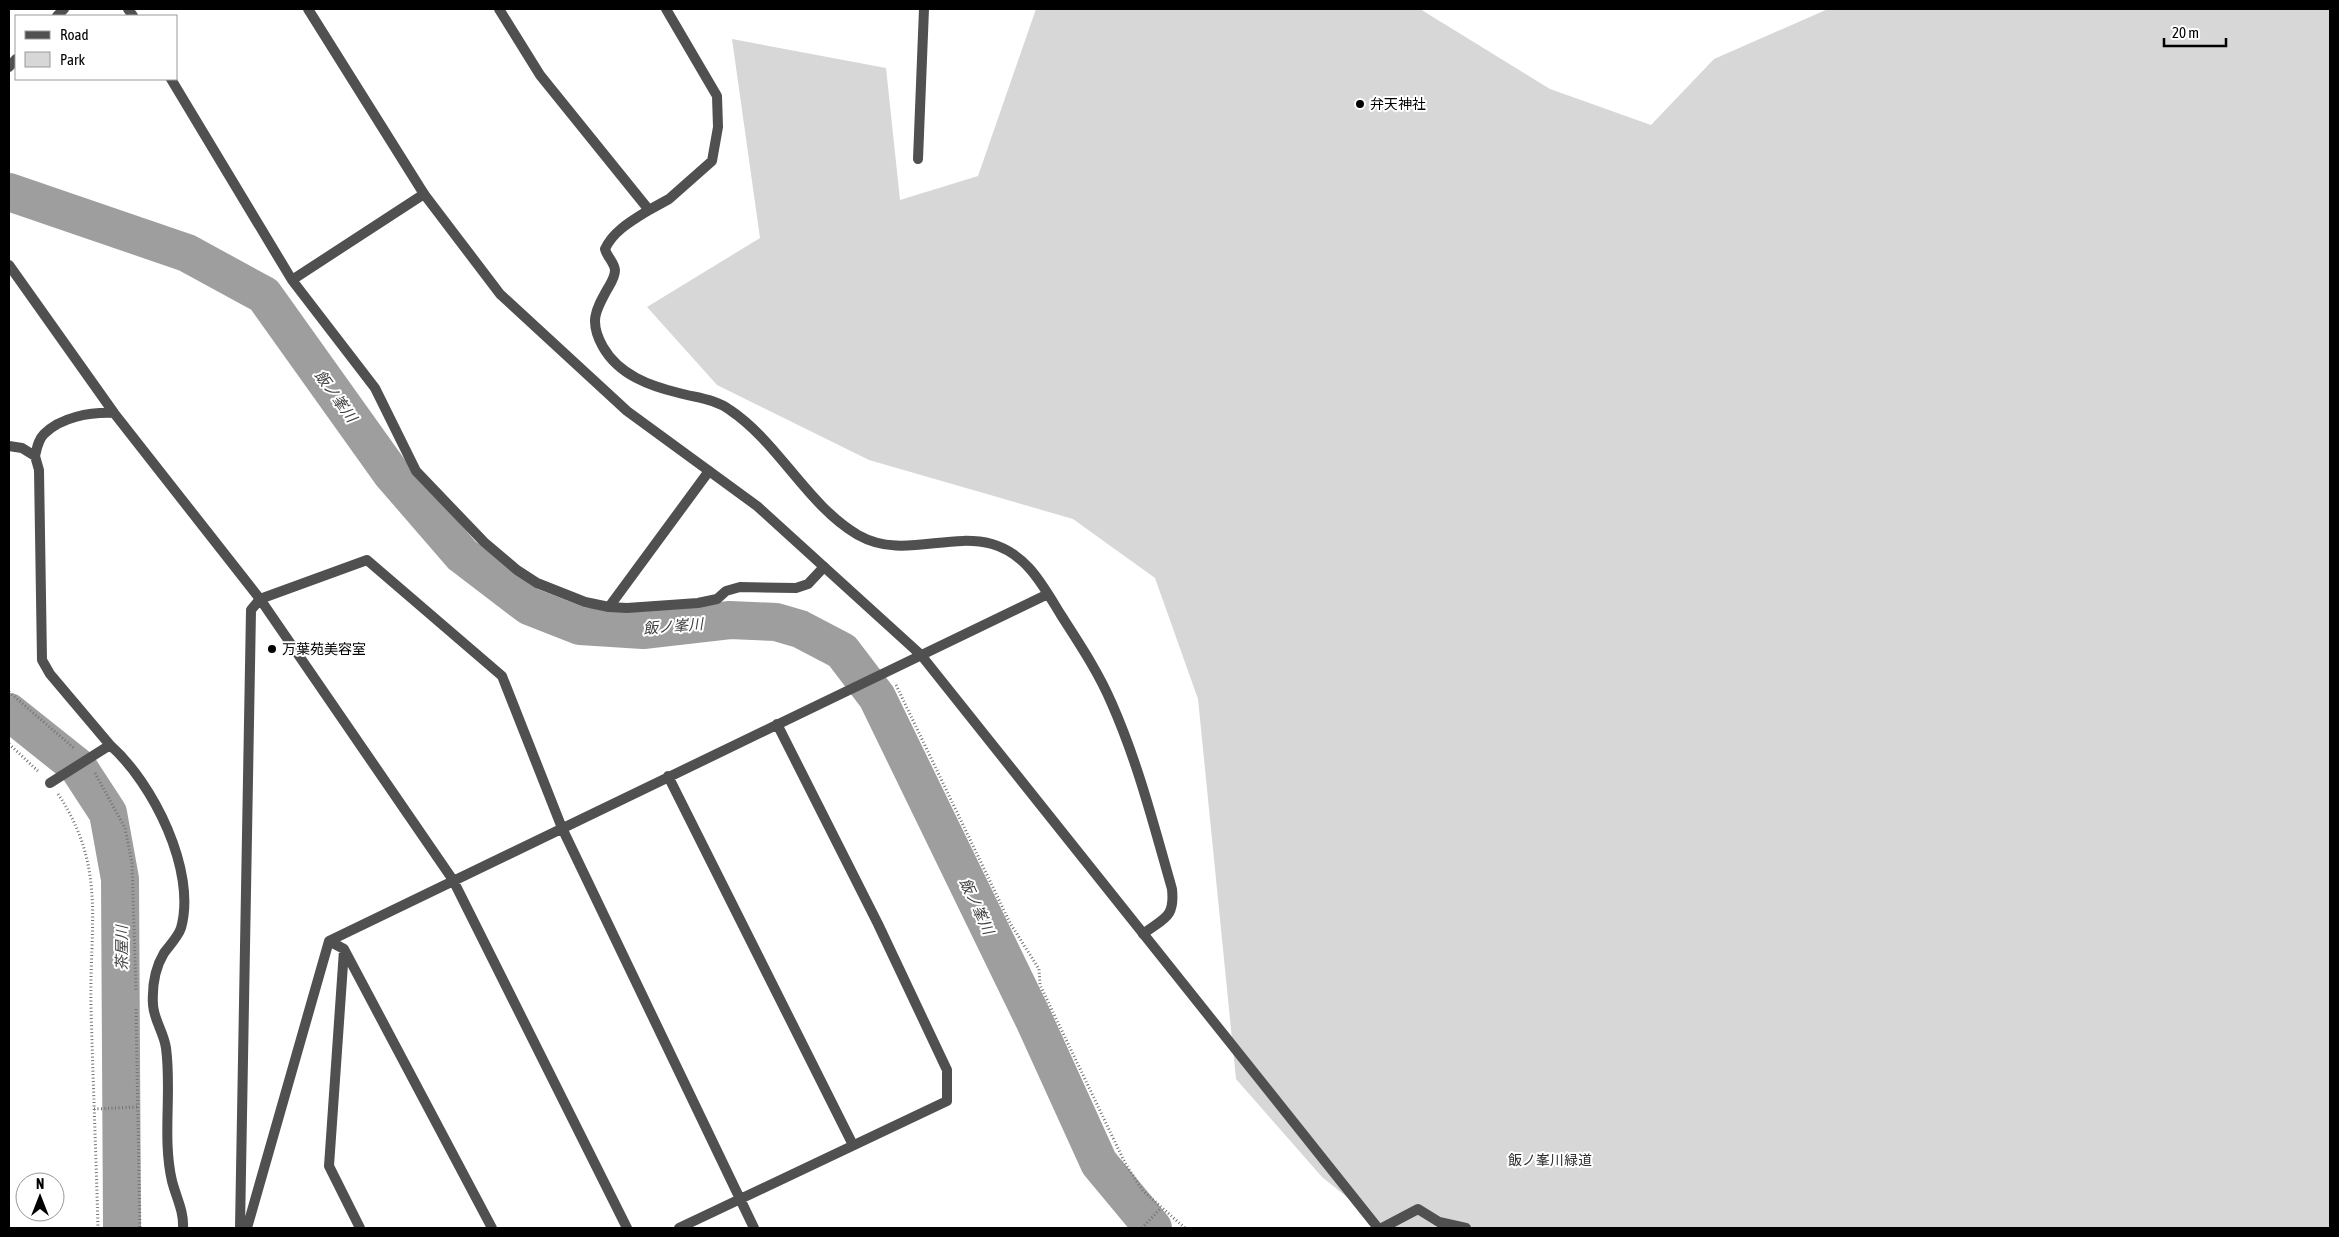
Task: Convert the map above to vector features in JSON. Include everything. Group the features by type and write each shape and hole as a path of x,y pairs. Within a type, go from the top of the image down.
{"street":[{"path":"308,9 424,194 500,294 628,412 756,506 921,655 1378,1228"},
{"path":"498,9 540,75 649,210"},
{"path":"666,9 717,96 718,127 712,161 669,199 627,224 608,241 605,249 615,272 595,317 595,328 604,348 630,376 654,386 705,398 728,408 776,452 834,518 875,544 904,547 966,542 991,544 1012,553 1035,573 1111,702 1142,782 1172,888 1173,905 1167,916 1143,934"},
{"path":"918,159 924,9"},
{"path":"172,80 292,280 375,388 416,471 484,542 517,570 537,582 584,602 609,607 698,604 717,599 726,591 740,587 796,588 808,584 824,568"},
{"path":"292,280 424,194"},
{"path":"9,265 114,412 260,599 453,880 626,1228"},
{"path":"114,412 93,412 74,417 44,434 38,442 35,456 39,470 42,660 50,674 110,746 143,781 160,815 184,880 185,905 180,930 163,956 154,982 153,1006 166,1048 168,1146 172,1180 183,1219 183,1228"},
{"path":"9,446 22,448 35,456"},
{"path":"609,607 709,471"},
{"path":"240,1228 251,610 260,599 367,560 502,676 562,828 754,1228"},
{"path":"247,1228 329,941 1048,594"},
{"path":"679,1228 947,1101 946,1070 878,924 776,724"},
{"path":"50,782 88,761 110,746"},
{"path":"668,776 853,1145"},
{"path":"329,941 344,949 492,1228"},
{"path":"344,949 329,1166 360,1228"},
{"path":"1382,1228 1418,1209 1438,1225 1466,1228"}],"path":[{"path":"889,671 1010,923 1039,969 1040,985 1125,1163 1143,1191 1185,1228"},
{"path":"9,692 88,761 125,828 132,863 140,1228"},
{"path":"9,744 50,782 66,806 80,833 90,869 94,908 91,997 98,1228"},
{"path":"94,1109 138,1107"},
{"path":"1142,1228 1161,1208"}],"green space":[{"name":"飯ノ峯川緑道","path":"1036,9 1420,9 1550,89 1651,125 1714,59 1828,9 2330,9 2330,1228 1385,1228 1322,1177 1236,1079 1198,699 1155,578 1073,519 869,460 717,385 647,307 760,238 732,39 886,68 900,200 978,176"}],"waterway":[{"name":"飯ノ峯川","path":"9,192 187,253 264,295 391,473 462,555 529,606 580,626 643,630 730,620 776,622 800,629 842,651 877,697 1034,1020 1099,1163 1153,1228"},
{"name":"茶屋川","path":"9,712 78,767 108,813 120,879 122,1228"}],"place":[{"name":"弁天神社","path":"1360,104"},
{"name":"万葉苑美容室","path":"272,649"}]}
